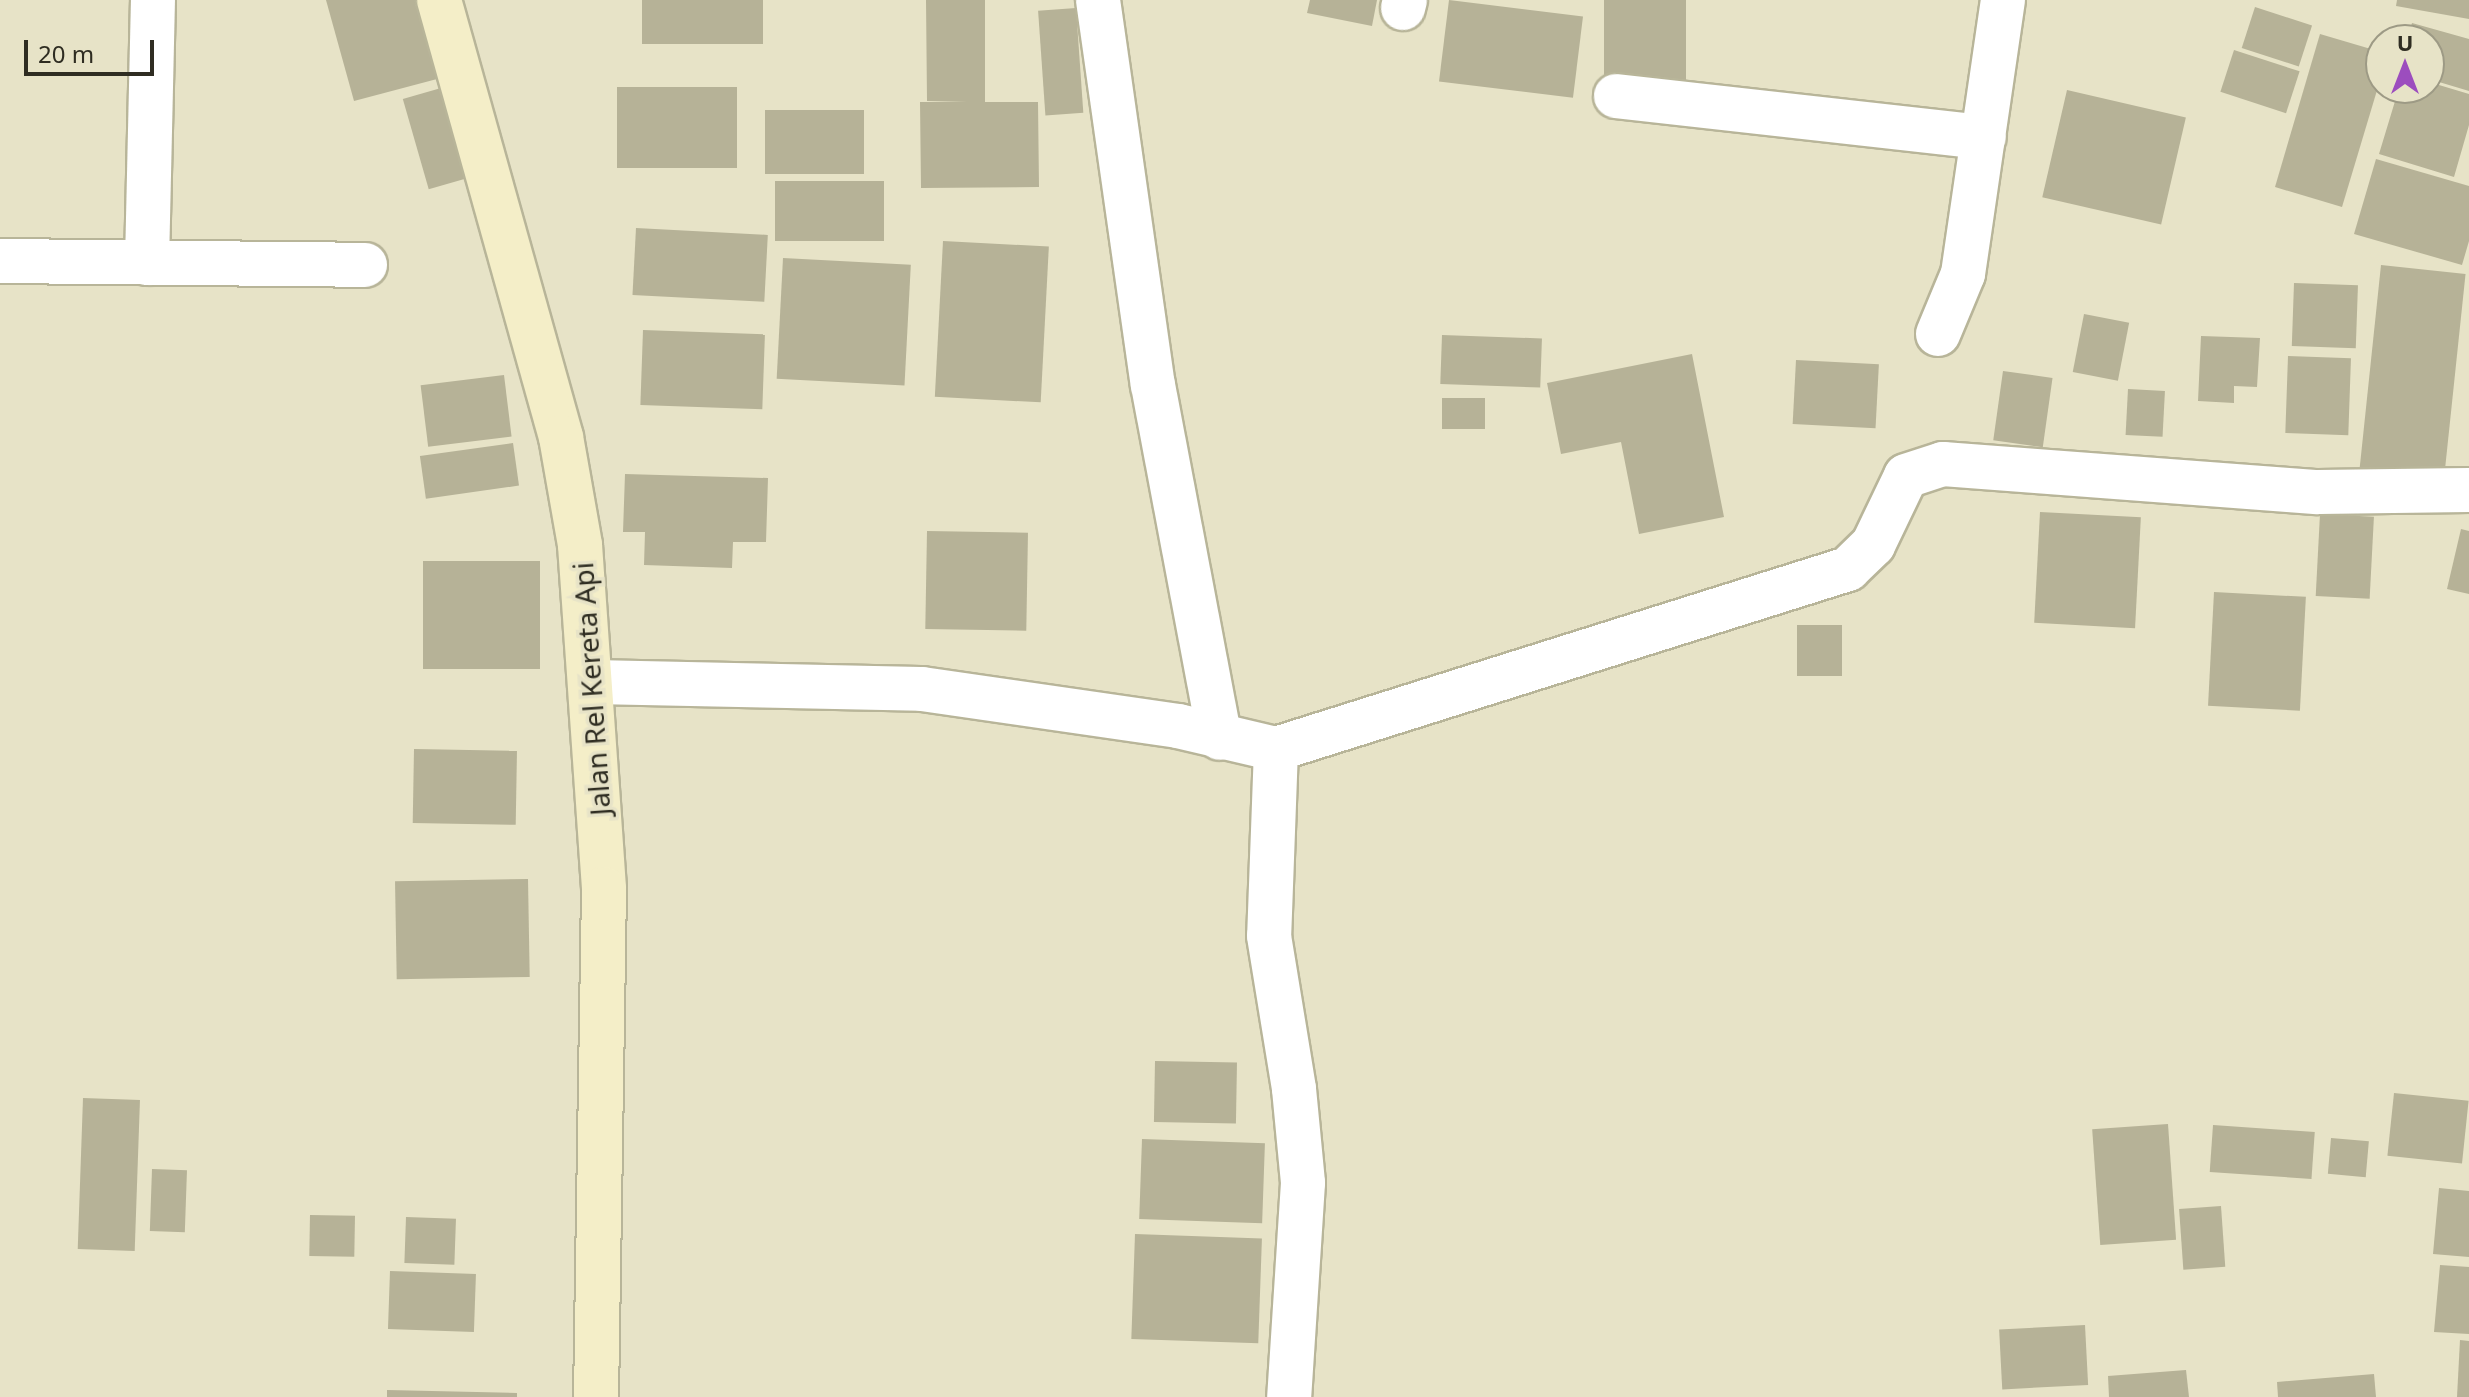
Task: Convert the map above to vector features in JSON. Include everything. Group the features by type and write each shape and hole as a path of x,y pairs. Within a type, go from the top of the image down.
{"main road":[{"name":"Jalan Rel Kereta Api","path":"439,0 561,437 580,545 592,682 604,889 596,1397"}],"street":[{"path":"147,263 153,0"},
{"path":"1098,0 1153,385 1220,738"},
{"path":"1938,334 1963,274 2003,0"},
{"path":"1616,96 1984,137"},
{"path":"0,261 365,265"},
{"path":"592,682 922,689 1178,726 1276,749 1848,569 1873,545 1906,476 1943,464 2318,492 2469,490"},
{"path":"1276,749 1269,936 1294,1089 1303,1183 1289,1397"}],"building":[{"path":"326,0 415,0 437,79 354,101"},
{"path":"642,0 763,0 763,44 642,44"},
{"path":"926,0 985,0 985,102 1038,102 1039,187 921,188 920,102 967,102 927,101"},
{"path":"1310,0 1377,0 1372,26 1307,13"},
{"path":"1449,0 1583,16 1573,98 1439,81"},
{"path":"1604,0 1686,0 1686,85 1604,85"},
{"path":"2397,0 2469,0 2469,19 2396,6"},
{"path":"2255,7 2312,26 2299,66 2242,48"},
{"path":"1076,8 1083,113 1045,115 1038,11"},
{"path":"2445,32 2469,39 2469,91 2445,84"},
{"path":"2320,34 2365,47 2365,104 2373,104 2342,207 2275,187"},
{"path":"2234,50 2300,71 2286,113 2220,92"},
{"path":"448,86 474,176 429,189 403,99"},
{"path":"617,87 737,87 737,168 617,168"},
{"path":"2445,87 2469,94 2469,125 2454,177 2379,154 2394,104 2445,104"},
{"path":"2067,90 2186,117 2161,225 2042,197"},
{"path":"765,110 864,110 864,174 765,174"},
{"path":"2376,159 2469,186 2469,241 2462,265 2354,234"},
{"path":"775,181 884,181 884,241 775,241"},
{"path":"636,228 768,235 764,302 632,295"},
{"path":"943,241 1049,247 1041,402 935,397"},
{"path":"783,258 911,265 904,386 777,379"},
{"path":"2381,265 2466,274 2444,477 2360,468"},
{"path":"2294,283 2358,285 2356,348 2292,346"},
{"path":"2084,314 2129,323 2118,381 2073,372"},
{"path":"643,330 765,334 762,409 640,405"},
{"path":"1442,335 1542,338 1540,387 1440,384"},
{"path":"2201,336 2260,338 2257,387 2234,386 2234,403 2198,401"},
{"path":"1692,354 1724,517 1639,534 1621,442 1561,454 1547,383"},
{"path":"2288,356 2351,358 2348,435 2285,433"},
{"path":"1796,360 1879,364 1876,428 1793,424"},
{"path":"2003,371 2053,378 2043,447 1993,440"},
{"path":"504,375 512,437 428,447 421,385"},
{"path":"2128,389 2165,391 2163,437 2126,435"},
{"path":"1442,398 1485,398 1485,429 1442,429"},
{"path":"513,443 519,486 426,499 420,456"},
{"path":"625,474 768,478 766,542 733,542 732,568 644,565 645,532 623,532"},
{"path":"2040,512 2141,517 2135,628 2034,623"},
{"path":"2320,514 2374,517 2370,599 2316,596"},
{"path":"2461,529 2469,531 2469,594 2447,589"},
{"path":"927,531 1028,533 1026,631 925,629"},
{"path":"423,561 540,561 540,669 423,669"},
{"path":"2214,592 2306,597 2300,711 2208,706"},
{"path":"1797,625 1842,625 1842,676 1797,676"},
{"path":"414,749 517,751 516,825 413,823"},
{"path":"528,879 530,977 397,979 395,881"},
{"path":"1155,1061 1237,1062 1236,1123 1154,1122"},
{"path":"2394,1093 2469,1101 2462,1163 2387,1156"},
{"path":"83,1098 140,1100 135,1251 78,1249"},
{"path":"2168,1124 2176,1240 2100,1245 2092,1129"},
{"path":"2213,1125 2315,1132 2311,1179 2210,1172"},
{"path":"2331,1138 2369,1141 2366,1177 2328,1174"},
{"path":"1142,1139 1265,1143 1262,1223 1139,1219"},
{"path":"152,1169 187,1170 185,1232 150,1231"},
{"path":"2439,1188 2469,1191 2469,1257 2433,1254"},
{"path":"2221,1206 2225,1267 2183,1270 2179,1209"},
{"path":"310,1215 355,1216 354,1257 309,1256"},
{"path":"406,1217 456,1219 454,1265 404,1263"},
{"path":"1135,1234 1262,1238 1258,1343 1131,1339"},
{"path":"2440,1265 2469,1267 2469,1334 2434,1332"},
{"path":"390,1271 476,1274 474,1332 388,1329"},
{"path":"2085,1325 2088,1385 2002,1389 1999,1330"},
{"path":"2460,1340 2469,1341 2469,1397 2457,1397"},
{"path":"2186,1370 2189,1397 2109,1397 2108,1376"},
{"path":"2374,1374 2376,1397 2278,1397 2277,1382"},
{"path":"387,1390 517,1393 517,1397 387,1397"}]}
